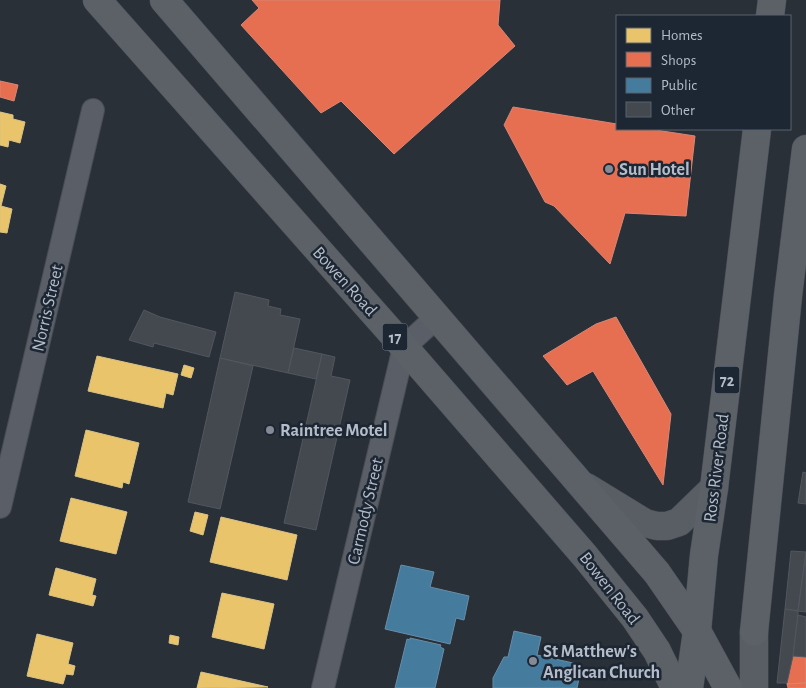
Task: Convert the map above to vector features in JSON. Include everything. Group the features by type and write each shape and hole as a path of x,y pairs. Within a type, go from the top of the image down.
{"main road":[{"name":"Bowen Road","path":"97,0 585,556 635,618 657,650 675,688"},
{"path":"164,0 657,573 697,631 728,688"},
{"path":"770,15 772,0"},
{"name":"Ross River Road","path":"689,688 757,130"},
{"path":"754,688 754,632 788,296 806,149"},
{"path":"582,485 645,523 656,526 667,526 679,522 714,488"}],"street":[{"name":"Norris Street","path":"1,500 93,110"},
{"path":"404,348 437,317"},
{"name":"Carmody Street","path":"323,688 404,348"}],"building: Homes":[{"path":"0,112 13,115 13,119 25,122 20,143 9,140 8,147 0,145"},
{"path":"0,184 6,186 1,206 12,209 7,233 0,232"},
{"path":"97,356 178,374 173,395 166,393 163,408 88,391"},
{"path":"184,365 194,368 191,378 181,375"},
{"path":"86,430 139,443 129,484 123,482 122,488 75,476"},
{"path":"71,498 127,512 116,554 60,541"},
{"path":"195,512 208,515 203,535 190,531"},
{"path":"221,517 297,535 287,580 210,562"},
{"path":"56,568 96,579 92,595 96,596 93,606 49,595"},
{"path":"222,593 274,604 264,649 212,637"},
{"path":"37,634 73,643 68,664 75,666 73,675 66,674 63,684 27,676"},
{"path":"170,635 179,637 178,645 169,643"},
{"path":"201,672 268,687 197,688"}],"building: Shops":[{"path":"252,0 500,0 498,25 515,46 394,154 341,101 321,113 241,25 259,8"},
{"path":"0,81 18,85 14,101 0,97"},
{"name":"Sun Hotel","path":"513,107 616,124 616,130 656,130 695,136 686,216 625,213 610,264 554,206 545,202 504,125"},
{"path":"616,317 671,414 663,485 593,371 567,385 543,356 596,324"},
{"path":"793,656 806,657 806,683 787,684"},
{"path":"806,683 806,688 788,688 787,684"}],"building: Public":[{"path":"401,565 434,572 430,587 469,596 464,620 456,618 450,644 385,629"},
{"name":"St Matthew's Anglican Church","path":"514,631 541,637 537,655 582,665 577,688 493,688 493,678 504,657 508,657"},
{"path":"410,638 441,645 440,647 444,649 435,688 395,688 407,639 410,640"}],"building: Other":[{"path":"235,292 269,300 268,306 281,309 280,315 300,319 288,373 220,358"},
{"path":"144,310 160,317 216,332 209,357 154,343 153,347 129,340"},
{"path":"294,348 322,354 316,379 288,373"},
{"path":"322,354 335,357 331,376 350,380 316,530 284,523"},
{"path":"220,358 253,366 220,509 188,502"},
{"path":"803,472 806,473 806,504 798,503"},
{"path":"791,551 806,552 798,611 785,609"},
{"path":"806,552 806,612 798,611"},
{"path":"785,609 798,611 798,615 793,656 787,683 777,683"},
{"path":"798,615 806,617 806,657 793,656"}],"place":[{"name":"Sun Hotel","path":"609,169"},
{"name":"Raintree Motel","path":"270,430"},
{"name":"St Matthew's Anglican Church","path":"533,661"}]}
